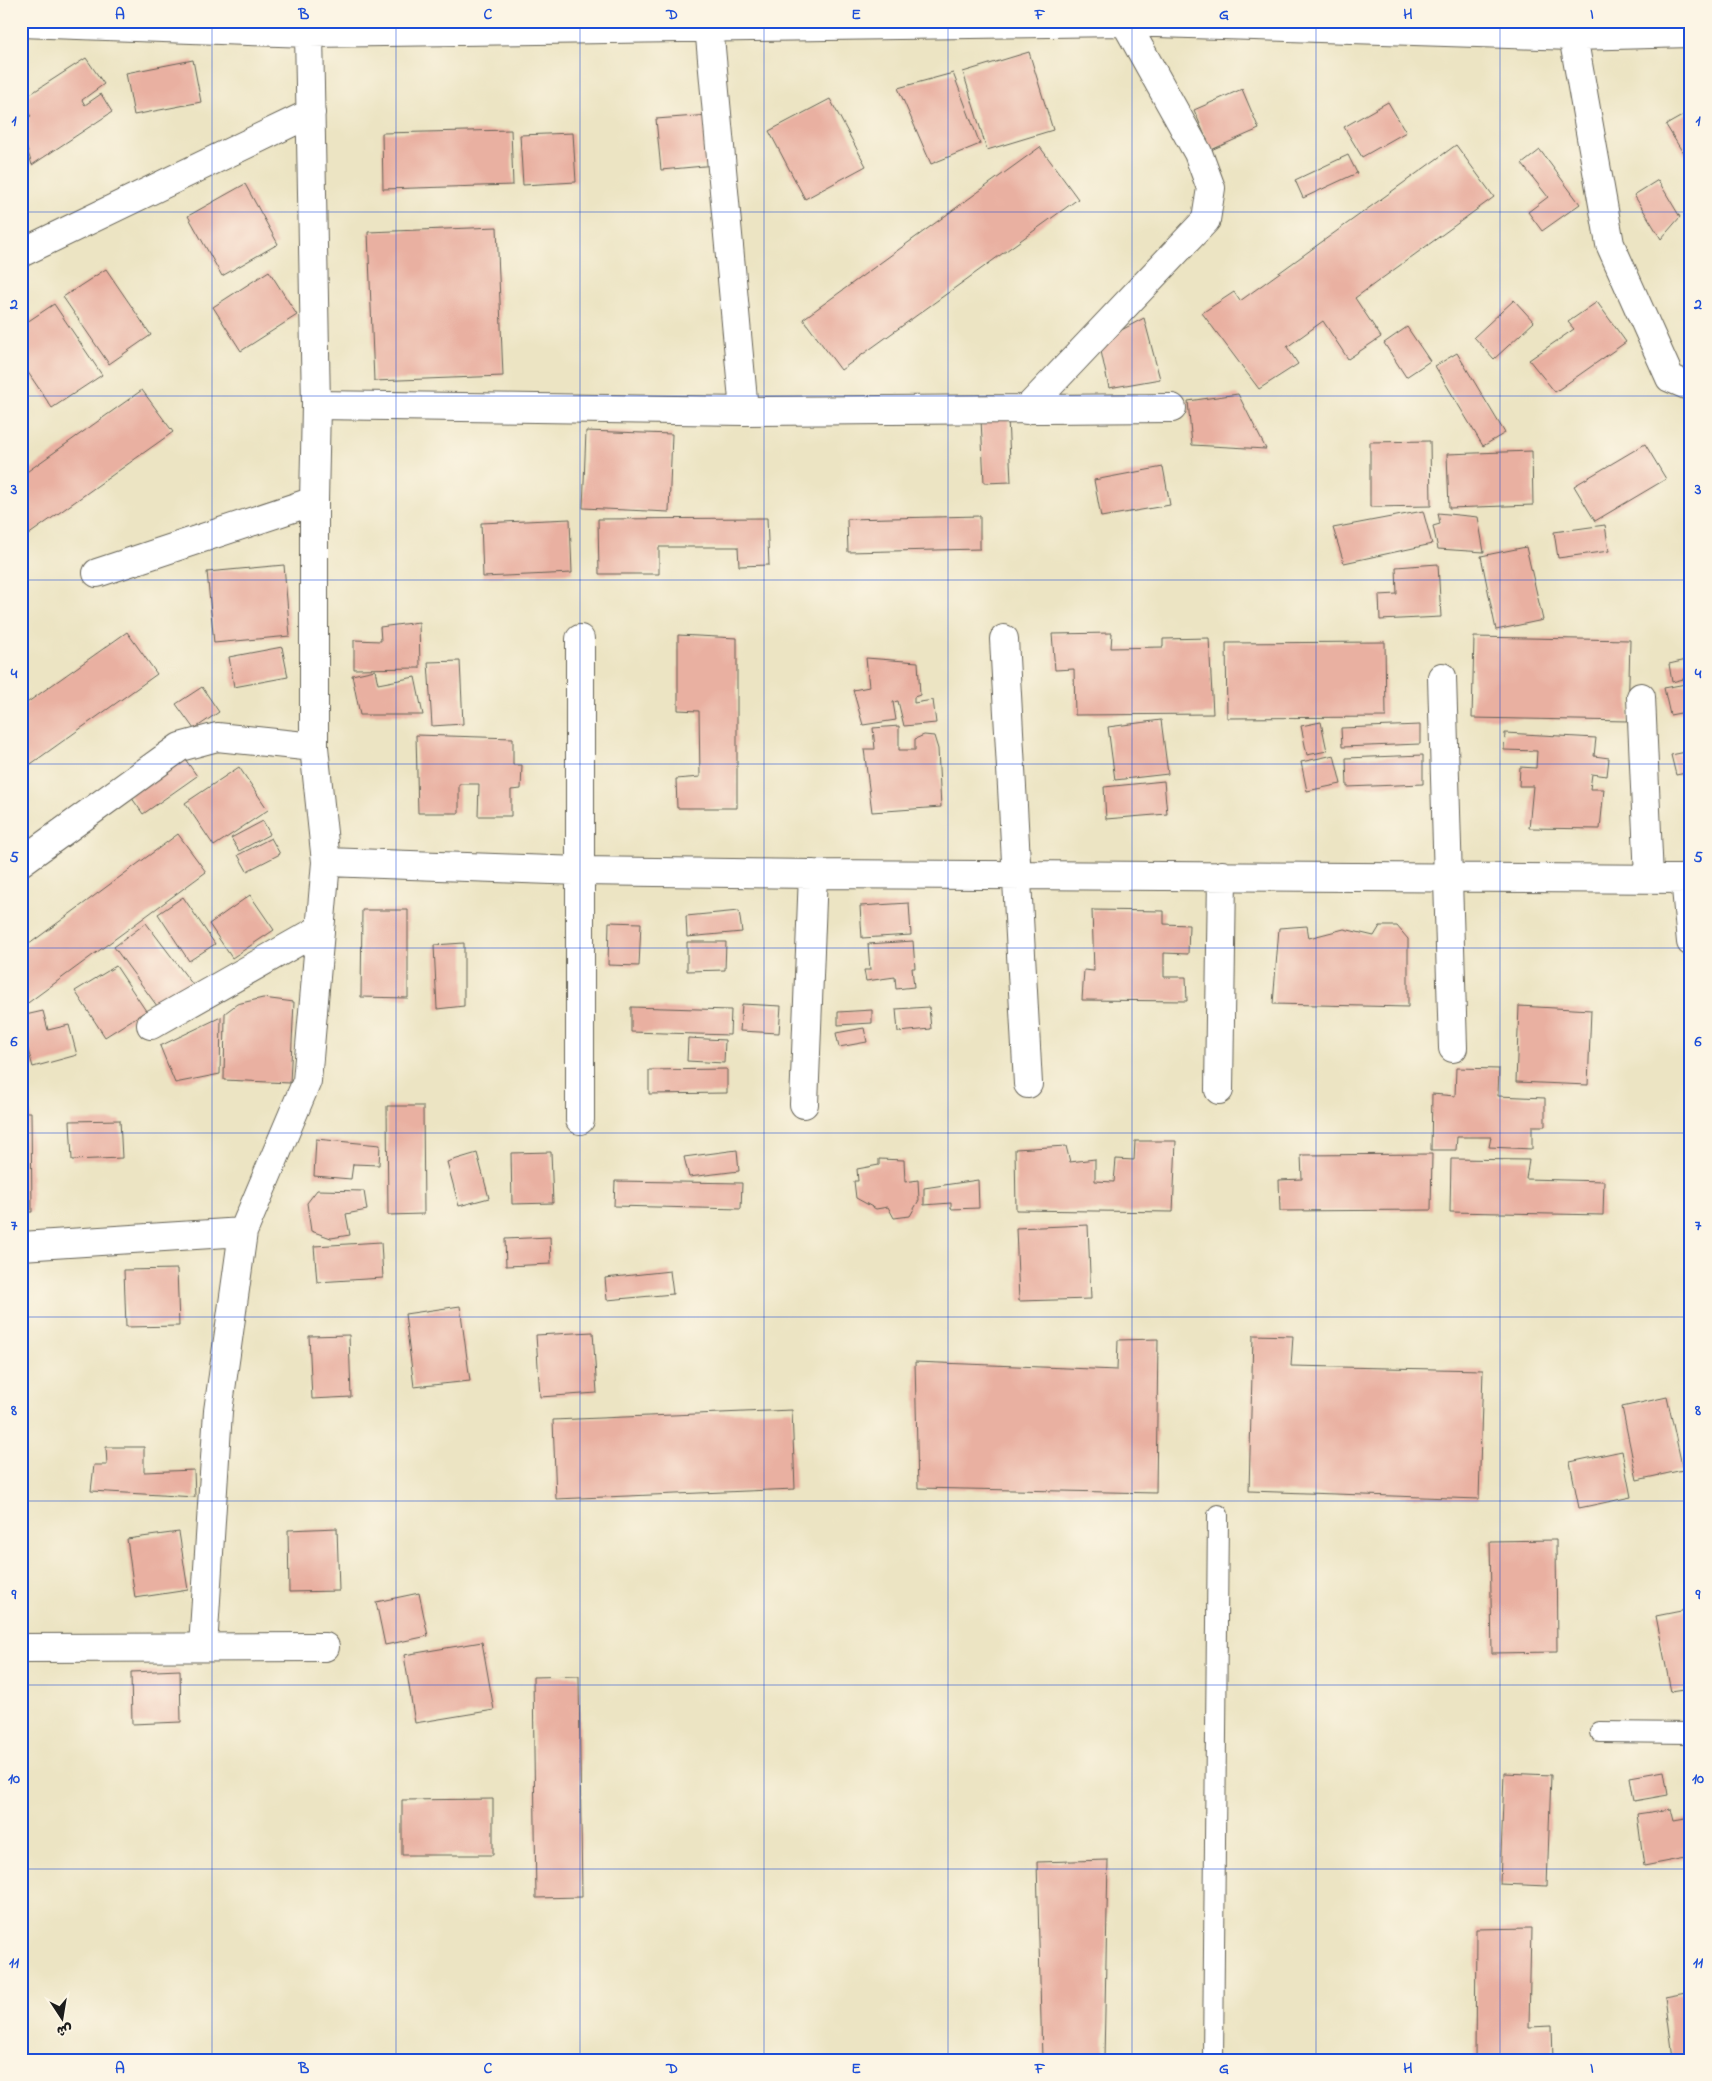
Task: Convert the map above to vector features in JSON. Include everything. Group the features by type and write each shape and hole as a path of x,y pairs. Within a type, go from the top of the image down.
{"street":[{"path":"1026,410 1206,220 1212,188 1198,153 1125,22"},
{"path":"21,23 83,23 309,33 562,25 710,26 812,23 1125,22 1375,26 1573,36 1636,28 1691,33"},
{"path":"710,26 744,411"},
{"path":"203,1648 218,1411 243,1232 307,1081 326,862 314,747 316,405 309,33"},
{"path":"1573,36 1610,244 1670,378 1691,387"},
{"path":"21,253 310,113"},
{"path":"316,405 744,411 1172,408"},
{"path":"97,574 314,501"},
{"path":"580,639 580,1120"},
{"path":"1004,639 1028,1084"},
{"path":"1442,677 1453,1048"},
{"path":"1641,697 1649,878"},
{"path":"21,862 180,747 217,737 314,747"},
{"path":"326,862 580,871 813,874 1448,876 1688,879 1691,942"},
{"path":"804,1104 813,874"},
{"path":"1219,1090 1222,875"},
{"path":"151,1025 320,929"},
{"path":"21,1246 243,1232"},
{"path":"21,1648 325,1647"}],"lane":[{"path":"1213,2060 1218,1515"},
{"path":"1600,1732 1691,1733"}],"building":[{"path":"1029,52 1053,130 987,150 963,72"},
{"path":"86,58 104,84 82,100 85,105 101,94 112,112 32,165 21,130 21,120 31,116 21,104 21,100"},
{"path":"193,60 201,102 134,115 126,73"},
{"path":"953,73 980,144 931,164 898,88"},
{"path":"1242,89 1259,129 1211,150 1194,110"},
{"path":"830,99 866,166 805,199 769,131"},
{"path":"1388,102 1406,132 1362,157 1344,127"},
{"path":"1691,111 1691,166 1666,125"},
{"path":"710,115 715,165 661,170 656,119"},
{"path":"511,130 513,185 383,189 382,133"},
{"path":"573,133 576,182 523,185 520,135"},
{"path":"1456,145 1494,197 1355,298 1381,337 1348,359 1323,321 1287,347 1298,364 1259,389 1202,313 1234,292 1240,301"},
{"path":"1040,147 1078,199 841,370 803,319"},
{"path":"1540,150 1580,204 1542,231 1528,212 1548,197 1522,164"},
{"path":"1348,155 1357,173 1303,198 1295,180"},
{"path":"1658,180 1680,217 1661,239 1634,195"},
{"path":"245,184 278,244 222,276 188,216"},
{"path":"497,227 503,376 374,381 368,232"},
{"path":"106,269 151,335 109,364 63,297"},
{"path":"269,271 297,315 241,351 213,307"},
{"path":"1514,300 1534,322 1494,359 1474,337"},
{"path":"1597,302 1626,342 1555,392 1529,360 1574,329 1568,322"},
{"path":"54,304 102,375 52,408 21,362 21,326"},
{"path":"1144,318 1160,379 1109,388 1099,342"},
{"path":"1407,327 1430,361 1406,377 1384,343"},
{"path":"1457,353 1505,433 1483,446 1435,366"},
{"path":"142,390 173,432 21,540 21,476"},
{"path":"1238,394 1266,449 1192,445 1188,401"},
{"path":"1008,418 1011,482 984,483 981,419"},
{"path":"586,431 672,434 669,512 583,508"},
{"path":"1430,441 1431,506 1370,507 1370,442"},
{"path":"1645,444 1666,479 1595,521 1574,486"},
{"path":"1532,451 1533,505 1449,508 1447,454"},
{"path":"1163,467 1170,505 1101,517 1094,480"},
{"path":"1423,511 1432,544 1344,563 1333,528"},
{"path":"1438,513 1478,517 1484,552 1438,549 1433,526 1440,524"},
{"path":"980,516 980,549 848,552 847,519"},
{"path":"767,518 769,565 739,566 738,547 659,547 659,574 599,574 598,519"},
{"path":"570,519 572,573 483,577 481,523"},
{"path":"1605,525 1609,551 1558,558 1554,532"},
{"path":"1526,547 1543,620 1496,630 1481,556"},
{"path":"1438,564 1441,617 1380,620 1379,595 1397,594 1396,567"},
{"path":"284,565 290,636 214,643 207,572"},
{"path":"419,622 420,668 354,669 354,640 381,641 380,627"},
{"path":"127,632 157,674 21,771 21,707"},
{"path":"1112,633 1111,648 1163,647 1163,639 1209,638 1213,714 1075,715 1074,669 1055,670 1052,634"},
{"path":"678,635 737,638 737,808 677,808 676,779 700,777 699,711 678,710"},
{"path":"1474,637 1630,640 1628,721 1472,718"},
{"path":"1385,642 1386,717 1227,718 1226,643"},
{"path":"282,647 288,677 234,687 229,657"},
{"path":"866,658 918,662 920,695 914,697 914,703 933,700 936,723 904,726 898,701 893,702 896,720 863,725 853,690 869,687"},
{"path":"1691,659 1691,677 1672,682 1669,664"},
{"path":"460,661 463,724 432,726 428,662"},
{"path":"375,670 378,684 415,677 423,715 360,715 352,675"},
{"path":"1691,683 1691,711 1670,715 1664,688"},
{"path":"202,687 219,712 194,729 176,704"},
{"path":"1161,720 1168,774 1115,780 1108,727"},
{"path":"1321,722 1327,751 1307,755 1301,726"},
{"path":"1420,725 1420,744 1342,747 1341,728"},
{"path":"899,726 899,750 915,750 915,739 924,735 934,736 938,749 941,807 872,812 864,749 875,749 873,728"},
{"path":"1505,733 1596,738 1594,756 1609,758 1607,776 1592,774 1590,789 1604,789 1600,829 1529,828 1533,786 1519,786 1520,767 1536,768 1537,751 1504,750"},
{"path":"416,735 513,738 513,765 522,765 521,789 511,790 511,816 478,816 479,784 459,784 459,813 418,813"},
{"path":"1691,751 1691,772 1676,775 1671,755"},
{"path":"1334,755 1341,784 1307,791 1301,762"},
{"path":"1423,755 1423,784 1347,787 1346,758"},
{"path":"183,756 197,776 143,814 129,794"},
{"path":"239,767 268,810 214,846 185,803"},
{"path":"1164,781 1167,814 1106,819 1104,787"},
{"path":"263,821 270,834 239,851 231,838"},
{"path":"178,834 206,872 21,1008 21,950"},
{"path":"271,838 280,854 247,871 238,855"},
{"path":"250,895 274,930 232,958 209,924"},
{"path":"183,897 215,944 189,961 158,914"},
{"path":"909,903 911,935 862,938 860,906"},
{"path":"362,910 408,910 408,998 361,997"},
{"path":"1092,910 1164,911 1164,924 1189,925 1188,954 1164,953 1164,977 1186,977 1187,1001 1082,1000 1084,970 1094,971"},
{"path":"739,911 742,932 687,937 686,916"},
{"path":"609,922 641,923 639,966 608,965"},
{"path":"146,923 193,985 160,1010 114,947"},
{"path":"1307,926 1309,938 1344,929 1374,936 1380,926 1397,926 1408,939 1408,1007 1273,1004 1279,928"},
{"path":"913,941 915,968 912,968 914,987 896,989 895,977 866,981 864,970 870,970 868,944"},
{"path":"687,942 726,942 725,970 687,971"},
{"path":"464,943 464,1006 437,1009 434,945"},
{"path":"116,966 146,1011 105,1037 75,991"},
{"path":"263,998 294,1002 290,1083 224,1080 225,1013 237,1004"},
{"path":"742,1004 781,1006 779,1033 740,1031"},
{"path":"1519,1006 1591,1010 1588,1085 1516,1082"},
{"path":"631,1007 731,1010 730,1035 631,1032"},
{"path":"929,1007 931,1029 898,1032 896,1009"},
{"path":"872,1010 872,1023 838,1025 838,1012"},
{"path":"43,1011 48,1030 69,1025 77,1055 33,1067 21,1026 21,1016"},
{"path":"221,1017 220,1074 175,1083 160,1046"},
{"path":"864,1028 867,1042 839,1047 836,1033"},
{"path":"688,1038 725,1040 724,1063 687,1061"},
{"path":"1456,1068 1499,1069 1498,1096 1545,1098 1545,1126 1532,1126 1532,1149 1489,1147 1491,1137 1457,1137 1456,1150 1431,1150 1432,1094 1455,1096"},
{"path":"727,1069 727,1093 649,1094 649,1070"},
{"path":"387,1106 423,1106 424,1214 388,1215"},
{"path":"21,1112 31,1112 32,1212 21,1212"},
{"path":"120,1120 122,1158 72,1160 70,1121"},
{"path":"316,1139 380,1145 379,1165 353,1164 351,1179 314,1176"},
{"path":"1135,1141 1176,1141 1173,1212 1016,1210 1015,1149 1066,1146 1070,1162 1095,1159 1095,1181 1114,1182 1116,1159 1134,1160"},
{"path":"737,1150 739,1171 689,1177 684,1157"},
{"path":"551,1152 553,1203 512,1204 511,1153"},
{"path":"477,1153 489,1198 459,1206 447,1162"},
{"path":"1432,1154 1431,1210 1280,1211 1279,1180 1302,1179 1301,1155"},
{"path":"879,1159 904,1160 905,1182 918,1180 919,1200 910,1216 894,1218 888,1207 876,1209 856,1198 854,1181 858,1181 857,1169 879,1165"},
{"path":"1451,1159 1529,1160 1526,1179 1604,1181 1603,1215 1450,1212"},
{"path":"978,1180 979,1208 951,1209 951,1203 924,1205 924,1188"},
{"path":"615,1181 742,1183 741,1209 614,1206"},
{"path":"317,1190 364,1191 367,1210 346,1214 350,1235 331,1238 311,1231 307,1203"},
{"path":"1088,1225 1091,1299 1019,1301 1016,1228"},
{"path":"550,1237 551,1264 506,1266 505,1239"},
{"path":"381,1242 383,1278 317,1282 314,1246"},
{"path":"177,1269 179,1326 126,1327 124,1270"},
{"path":"670,1271 673,1294 607,1300 605,1278"},
{"path":"460,1306 470,1381 414,1387 405,1314"},
{"path":"593,1332 597,1393 540,1397 536,1335"},
{"path":"349,1335 351,1397 312,1399 309,1336"},
{"path":"1253,1335 1293,1336 1291,1366 1483,1370 1479,1499 1249,1491"},
{"path":"1158,1339 1156,1493 918,1488 915,1362 1117,1370 1118,1340"},
{"path":"1667,1397 1683,1470 1637,1480 1622,1407"},
{"path":"792,1410 795,1489 556,1499 553,1420"},
{"path":"106,1447 144,1447 144,1472 194,1470 195,1497 91,1491 94,1465 107,1465"},
{"path":"1622,1451 1631,1497 1579,1508 1570,1462"},
{"path":"337,1528 339,1591 289,1592 288,1530"},
{"path":"179,1532 188,1590 135,1598 127,1539"},
{"path":"1556,1540 1557,1652 1492,1653 1490,1541"},
{"path":"419,1593 428,1636 385,1645 376,1602"},
{"path":"1691,1609 1691,1689 1671,1692 1656,1616"},
{"path":"482,1642 494,1710 415,1723 404,1655"},
{"path":"180,1670 181,1722 132,1724 131,1672"},
{"path":"579,1676 582,1897 536,1898 533,1677"},
{"path":"1664,1771 1668,1795 1634,1801 1630,1777"},
{"path":"1504,1773 1551,1775 1547,1886 1500,1884"},
{"path":"493,1799 493,1855 402,1855 402,1800"},
{"path":"1671,1809 1674,1821 1691,1818 1691,1857 1644,1866 1637,1814"},
{"path":"1108,1860 1104,2060 1042,2060 1037,1862"},
{"path":"1531,1928 1529,2027 1552,2026 1553,2060 1475,2060 1476,1929"},
{"path":"1691,1991 1691,2054 1673,2057 1665,1996"}]}
